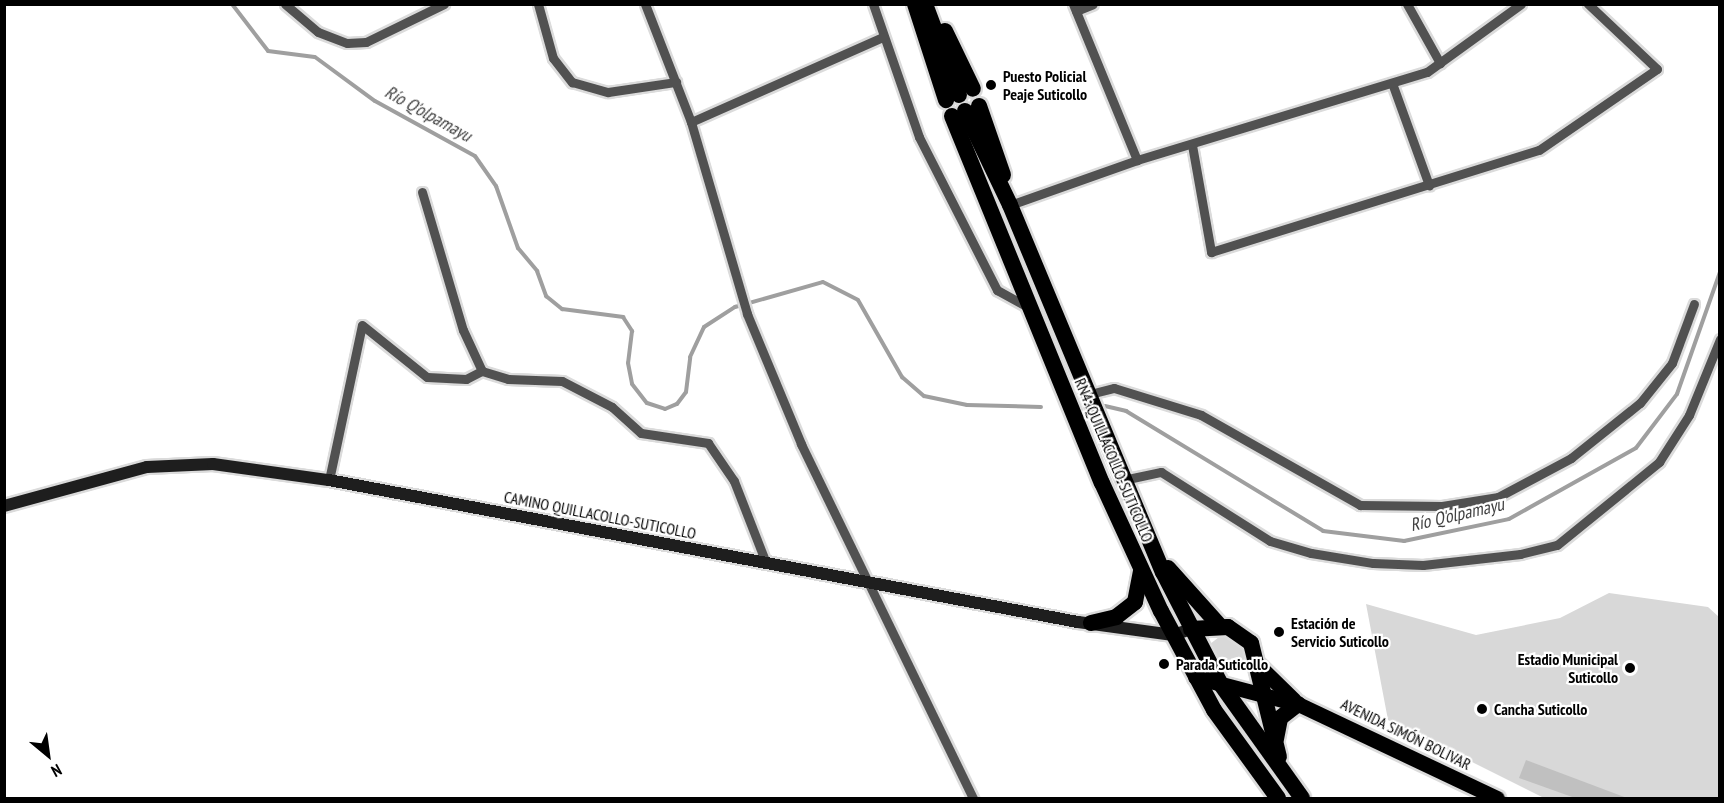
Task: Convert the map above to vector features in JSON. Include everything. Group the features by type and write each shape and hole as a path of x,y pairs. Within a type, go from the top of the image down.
{"highway":[{"path":"915,4 960,95 927,4"},
{"name":"RN4: QUILLACOLLO-SUTICOLLO","path":"1278,798 1195,677 1141,569 1033,310 966,111 1010,205 1121,481 1191,629 1220,683 1280,764 1302,798"},
{"path":"1151,546 1219,625"},
{"path":"1091,623 1116,617 1135,602 1141,569"},
{"path":"1191,629 1219,625 1242,633 1258,665 1262,694 1280,764"},
{"path":"1276,743 1280,718 1299,704"}],"main road":[{"name":"CAMINO QUILLACOLLO-SUTICOLLO","path":"4,506 180,462 329,480 1091,623 1173,635 1191,629"},
{"name":"AVENIDA SIMÓN BOLIVAR","path":"1258,665 1299,704"},
{"name":"AVENIDA SIMÓN BOLIVAR","path":"1195,677 1299,704 1497,798"}],"street":[{"path":"285,4 318,32 347,43 366,42 444,4"},
{"path":"538,4 553,58 572,82 608,92 676,82"},
{"path":"645,4 691,122 747,314 801,444 871,581 973,798"},
{"path":"873,4 919,137 997,290 1033,310"},
{"path":"1094,4 1075,8 1137,160"},
{"path":"1407,4 1440,63"},
{"path":"1010,205 1137,160 1192,146 1392,83 1440,63 1521,4"},
{"path":"1192,146 1210,252 1539,150 1657,69 1588,4"},
{"path":"691,122 883,37"},
{"path":"1392,83 1429,185"},
{"path":"422,192 463,330 482,371"},
{"path":"1086,395 1114,388 1201,415 1360,505 1442,506 1498,497 1571,458 1631,410 1672,363 1694,304"},
{"path":"329,480 362,325 427,377 466,379 482,371 508,379 562,381 612,407 641,433 708,443 734,481 766,563"},
{"path":"1121,481 1161,472 1270,541 1311,553 1373,563 1423,565 1520,554 1557,545 1659,462 1689,414 1719,339"}],"shaded area":[{"name":"Estadio Municipal Suticollo","path":"1609,593 1708,607 1719,617 1719,798 1544,798 1388,720 1366,604 1476,635 1560,618"},
{"path":"1223,634 1237,636 1246,652 1243,664 1228,673 1210,644"}],"building":[{"path":"1526,760 1627,798 1575,798 1519,778"}],"waterway":[{"name":"Río Q'olpamayu","path":"232,4 268,51 315,57 375,101 475,156 496,186 518,248 537,271 546,296 562,309 623,317 632,331 628,363 632,384 647,403 665,409 677,404 686,392 690,357 704,327 735,307 823,282 858,300 902,377 924,396 967,405 1041,407"},
{"name":"Río Q'olpamayu","path":"1105,406 1126,411 1323,531 1404,541 1509,519 1636,448 1677,394 1720,272"}],"place":[{"name":"Puesto Policial Peaje Suticollo","path":"991,85"},
{"name":"Estación de Servicio Suticollo","path":"1279,632"},
{"name":"Parada Suticollo","path":"1164,664"},
{"name":"Estadio Municipal Suticollo","path":"1630,668"},
{"name":"Cancha Suticollo","path":"1482,709"}]}
